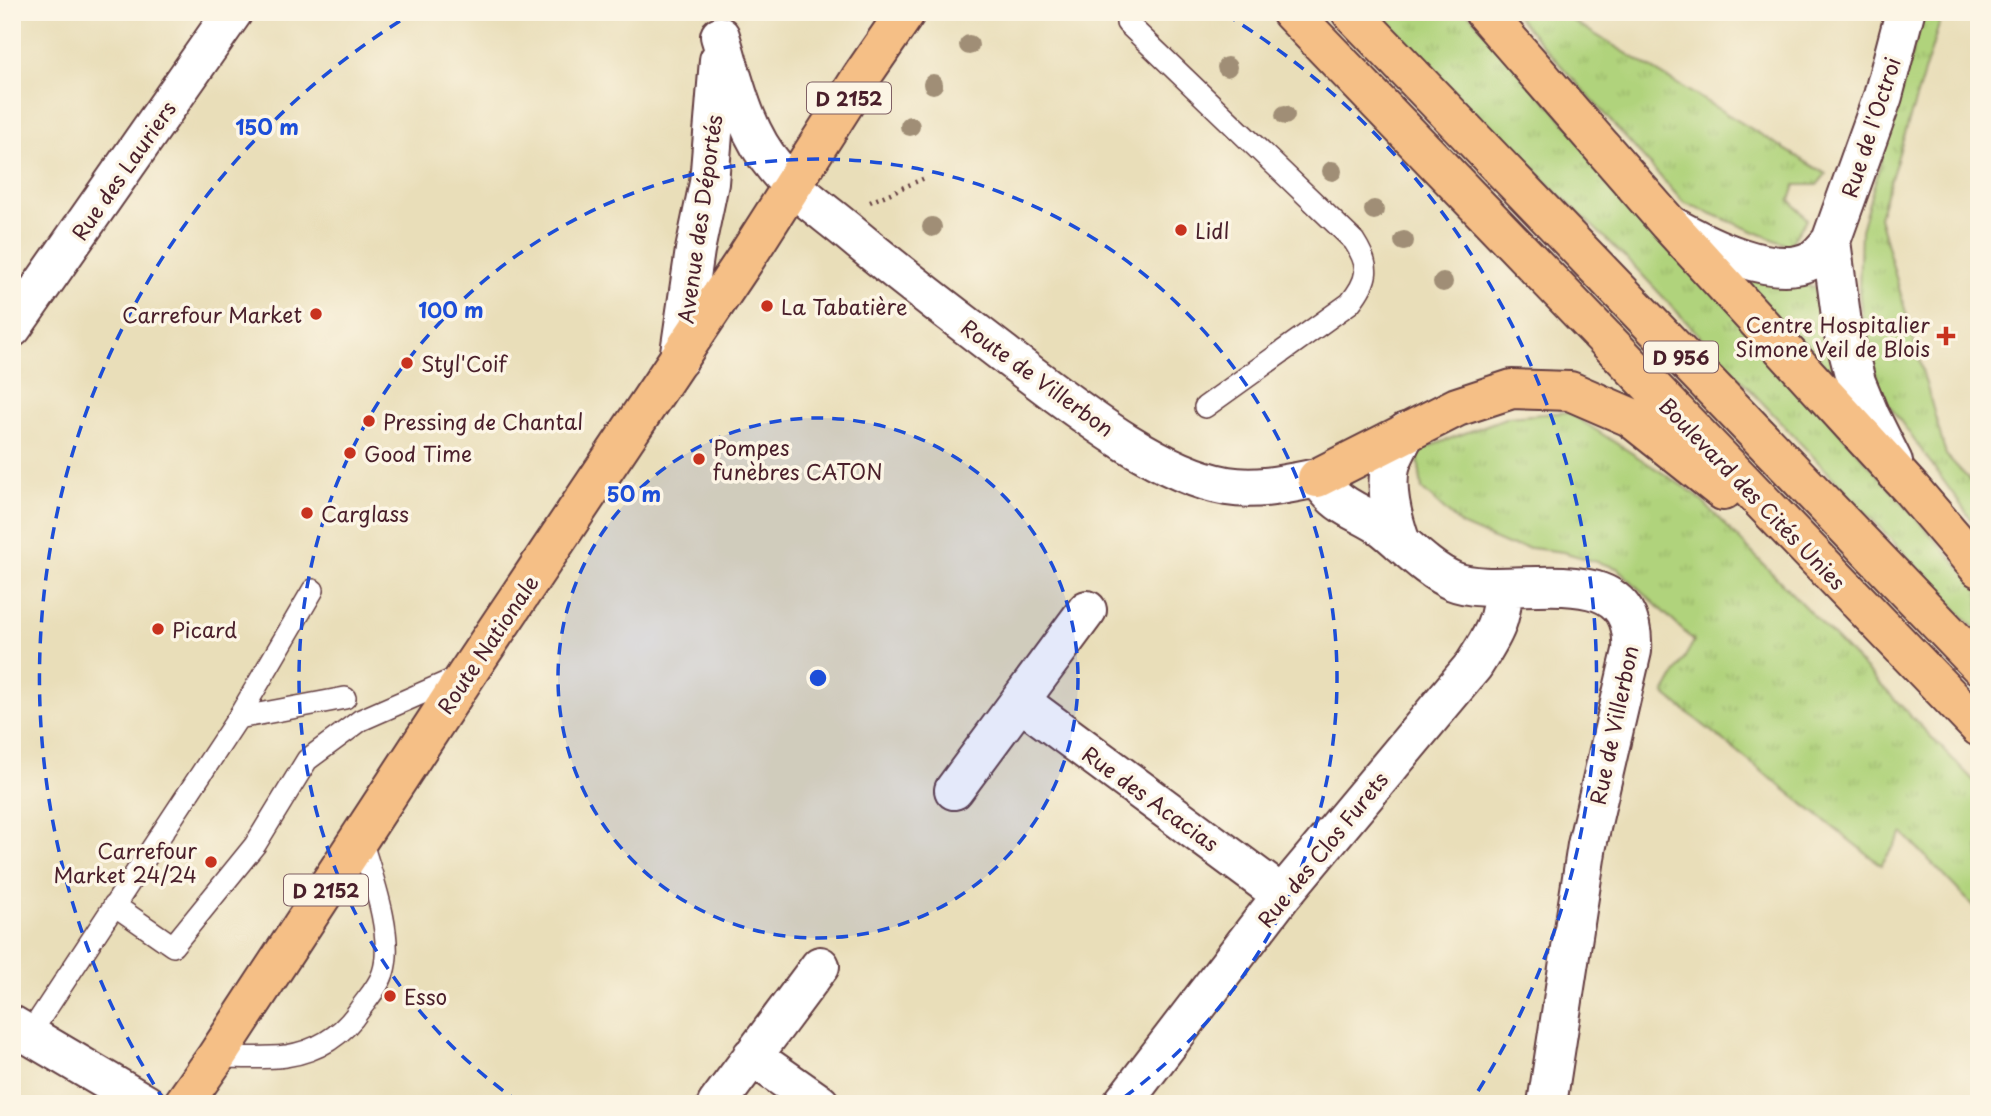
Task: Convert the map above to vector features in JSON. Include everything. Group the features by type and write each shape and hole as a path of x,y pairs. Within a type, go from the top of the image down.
{"main road":[{"name":"D 2152","path":"793,186 906,12"},
{"name":"Boulevard des Cités Unies","path":"1291,12 1979,727"},
{"name":"Boulevard des Cités Unies","path":"1351,12 1979,665"},
{"path":"1484,12 1668,223 1912,490 1979,568"},
{"name":"Route Nationale","path":"183,1104 793,186"},
{"path":"1317,478 1457,407 1512,388 1570,391 1630,417 1840,583"}],"street":[{"name":"Rue des Lauriers","path":"12,328 233,12"},
{"name":"Rue de l'Octroi","path":"1906,12 1883,96 1832,241 1843,331 1856,382 1888,454 1912,490"},
{"name":"Avenue des Déportés","path":"720,24 751,129 774,167 793,186"},
{"name":"Avenue des Déportés","path":"679,359 695,250 709,183 720,24"},
{"name":"Route de Villerbon","path":"793,186 894,270 1059,396 1154,458 1197,477 1226,486 1277,486 1317,478"},
{"path":"1668,223 1707,246 1754,261 1790,267 1813,259 1832,241"},
{"path":"1401,543 1392,510 1389,481 1391,465 1406,432"},
{"name":"Rue de Villerbon","path":"1317,478 1336,499 1382,527 1453,581 1476,587 1503,588 1545,584 1572,585 1611,599 1621,608 1629,623 1633,636 1627,674 1587,845 1547,1104"},
{"name":"Rue des Clos Furets","path":"1122,1104 1282,895 1474,665 1496,629 1502,611 1503,588"},
{"path":"954,790 1087,610"},
{"name":"Rue des Acacias","path":"1020,701 1282,895"},
{"path":"717,1104 820,966"},
{"path":"20,1030 146,1104"},
{"path":"752,1056 820,1104"}],"lane":[{"path":"1127,23 1354,240 1365,258 1363,287 1350,303 1205,407"},
{"path":"20,1030 114,905 238,718 313,590"},
{"path":"114,905 173,946 255,845 307,760 361,720 467,674"},
{"path":"238,718 345,698"},
{"path":"216,1057 286,1056 322,1045 341,1034 351,1023 382,976 386,946 379,896 360,837"}],"path":[{"path":"865,204 927,177"}],"green space":[{"path":"1379,12 1467,12 1979,589 1979,633 1633,265 1461,100"},
{"path":"1513,12 1558,12 1826,174 1817,185 1795,185 1790,200 1807,219 1789,246 1683,202"},
{"path":"1924,12 1943,12 1879,217 1946,455 1979,490 1979,530 1886,401 1866,352 1859,291 1861,230"},
{"path":"1718,261 1822,289 1839,387"},
{"path":"1568,412 1695,494 1979,786 1979,912 1903,833 1881,865 1664,694 1694,641 1617,568 1563,552 1507,545 1461,525 1422,489 1417,451 1508,417"}],"place":[{"name":"Lidl","path":"1181,230"},
{"name":"La Tabatière","path":"767,306"},
{"name":"Carrefour Market","path":"316,314"},
{"name":"Centre Hospitalier Simone Veil de Blois","path":"1946,336"},
{"name":"Styl'Coif","path":"407,363"},
{"name":"Pressing de Chantal","path":"369,421"},
{"name":"Good Time","path":"350,453"},
{"name":"Pompes funèbres CATON","path":"699,459"},
{"name":"Carglass","path":"307,513"},
{"name":"Picard","path":"158,629"},
{"name":"Carrefour Market 24/24","path":"211,862"},
{"name":"Esso","path":"390,996"}]}
